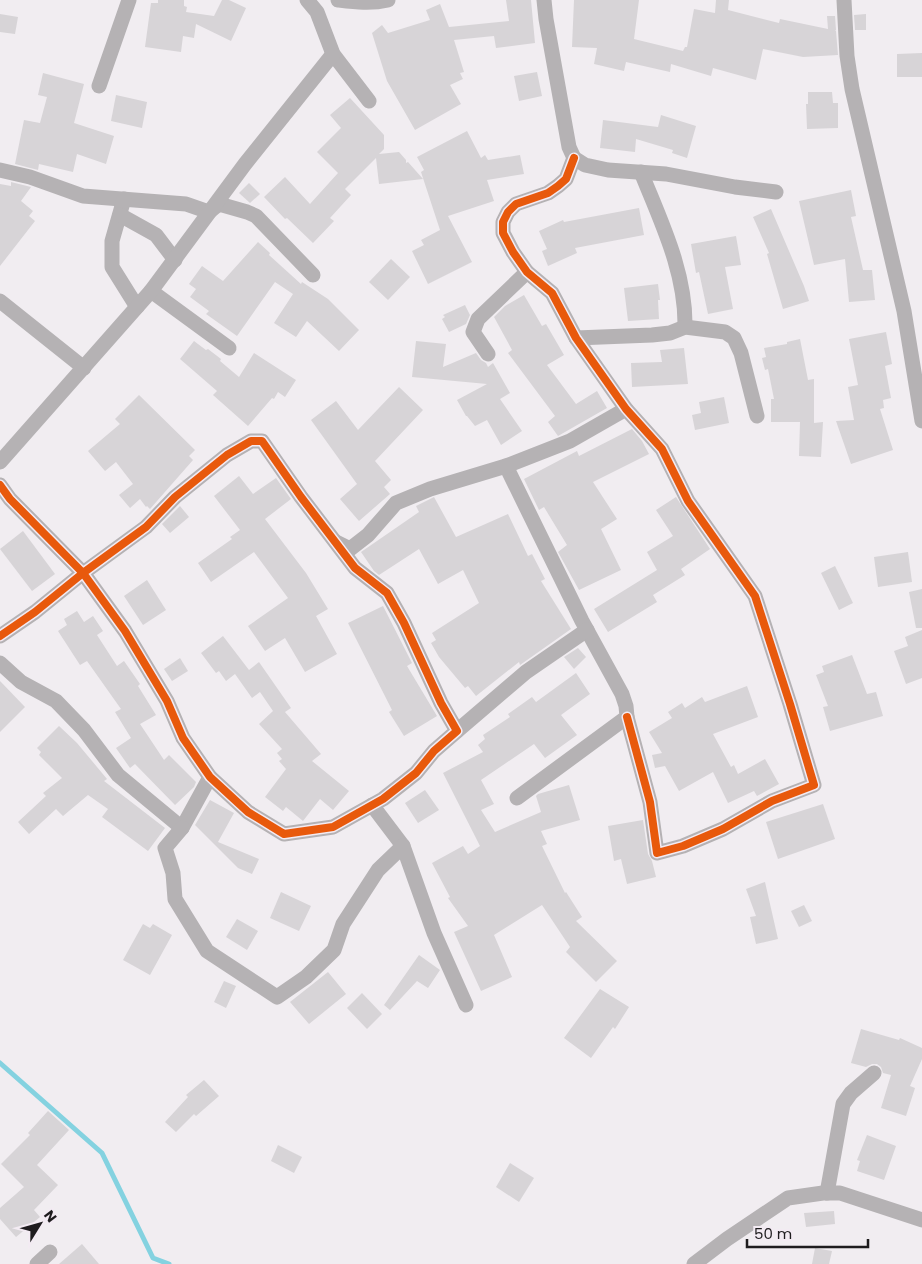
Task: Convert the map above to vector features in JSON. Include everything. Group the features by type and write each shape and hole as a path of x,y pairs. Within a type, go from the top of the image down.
{"street":[{"path":"99,86 129,0"},
{"path":"307,0 317,12 333,54 369,101"},
{"path":"338,0 377,3 388,0"},
{"path":"544,0 568,147 574,158 585,165 608,170 666,174 735,187 776,192"},
{"path":"844,0 847,56 852,88 904,311 922,421"},
{"path":"0,462 151,292 209,212 333,54"},
{"path":"506,466 587,630 622,694 650,802 658,853 683,846 722,830 772,801 814,785 755,596 688,501 662,449 626,408 576,338 552,293 527,272 503,233 503,222 508,212 516,204 548,193 558,186 566,179 574,158"},
{"path":"0,170 83,196 186,204 209,212"},
{"path":"641,172 677,265 686,305 685,327"},
{"path":"124,199 112,241 112,268 137,307"},
{"path":"209,212 219,204 256,216 313,274"},
{"path":"120,215 156,236 175,260"},
{"path":"488,354 473,332 478,319 527,272"},
{"path":"151,292 229,348"},
{"path":"0,301 84,368"},
{"path":"576,338 661,334 670,333 685,327 725,332 734,338 741,352 757,416"},
{"path":"334,542 350,549 368,535 396,504 430,489 506,466 570,441 626,408"},
{"path":"0,636 35,612 83,573 146,527 175,497 227,455 251,441 262,441 301,497 355,568 386,593 404,623 441,702 458,731"},
{"path":"0,485 10,498 83,573 134,645 167,701 183,738 210,778 248,812 284,834 334,827 383,799 416,774 434,751 526,672 587,630"},
{"path":"0,663 21,682 56,701 84,730 118,775 182,828"},
{"path":"517,798 627,717"},
{"path":"210,778 182,828 165,848 173,873 175,899 206,951 277,997 306,977 334,950 343,924 378,870 403,846"},
{"path":"372,805 403,846 434,933 466,1005"},
{"path":"827,1193 843,1104 851,1093 874,1073"},
{"path":"694,1264 788,1198 840,1193 922,1220"},
{"path":"38,1264 50,1252"}],"building":[{"path":"158,0 184,0 184,6 187,7 186,12 214,16 222,0 229,0 246,8 231,41 196,24 194,38 183,36 181,52 145,47 151,3 158,3"},
{"path":"506,0 531,0 535,43 496,48 494,36 454,40 464,72 460,73 463,79 450,85 461,104 415,130 387,81 372,33 382,25 388,33 430,20 426,10 440,4 449,27 509,21"},
{"path":"574,0 639,0 634,39 683,51 687,47 694,9 715,13 716,0 729,0 728,10 779,23 780,19 828,29 827,16 835,16 838,55 803,57 763,49 756,80 713,68 711,76 671,64 670,72 626,62 624,71 594,64 597,48 572,47"},
{"path":"0,14 18,17 15,34 0,32"},
{"path":"866,14 866,30 855,30 854,15"},
{"path":"922,53 922,77 897,77 897,54"},
{"path":"537,72 542,96 519,101 514,76"},
{"path":"43,73 84,84 74,123 114,136 106,164 77,154 73,172 39,164 38,170 15,164 24,120 40,123 47,97 38,95"},
{"path":"808,92 832,92 833,103 838,103 838,128 807,129 806,104 808,104"},
{"path":"116,95 147,102 142,128 111,121"},
{"path":"350,98 384,135 384,149 379,154 399,152 406,160 406,163 408,162 423,179 379,184 376,158 345,189 351,195 330,218 334,221 313,243 287,218 285,219 264,197 285,177 310,204 338,173 317,152 341,128 330,115"},
{"path":"661,115 696,126 687,158 672,153 673,150 636,139 635,152 600,148 603,120 658,127"},
{"path":"467,131 481,158 485,155 488,160 520,155 524,174 487,180 494,201 448,216 472,262 428,284 412,251 424,245 421,240 440,230 421,172 424,170 417,157"},
{"path":"11,182 31,187 21,201 33,211 29,216 35,221 0,266 0,184 11,186"},
{"path":"249,183 260,194 250,203 239,193"},
{"path":"851,190 856,216 851,217 863,270 872,270 875,300 849,302 845,259 814,265 799,201"},
{"path":"639,208 644,235 575,248 577,253 548,266 542,251 547,249 539,231 563,220 564,222"},
{"path":"771,209 809,301 783,309 767,254 769,253 753,217"},
{"path":"736,236 741,265 725,267 733,309 708,314 699,272 696,273 691,244"},
{"path":"258,242 270,253 269,255 301,284 302,282 328,299 359,330 339,351 307,321 296,337 274,323 293,294 275,282 237,336 206,314 209,311 190,297 196,289 189,284 202,266 223,281"},
{"path":"391,259 410,277 388,300 369,282"},
{"path":"658,284 660,300 658,300 659,319 628,321 624,288"},
{"path":"524,295 542,326 546,324 564,355 547,365 576,404 597,391 607,408 558,436 548,422 555,416 508,353 512,350 494,317 505,306"},
{"path":"465,305 470,315 466,324 449,332 442,319 445,317 443,315"},
{"path":"886,332 892,364 885,366 891,398 883,400 884,408 880,409 893,450 851,464 836,421 854,420 848,387 858,385 849,339"},
{"path":"800,339 808,380 814,379 814,423 823,422 821,457 799,456 800,422 771,422 771,399 774,399 768,369 765,370 762,358 766,357 764,348 787,344 787,342"},
{"path":"194,341 221,359 220,361 239,377 254,353 296,380 285,397 278,392 274,399 272,398 248,426 213,395 217,391 180,359"},
{"path":"416,341 446,344 443,367 476,353 488,367 493,363 510,393 500,399 522,431 501,445 487,420 475,426 466,416 457,400 487,384 412,377"},
{"path":"684,348 688,384 632,387 631,363 662,362 660,350"},
{"path":"399,387 423,410 375,461 391,480 384,487 390,494 359,521 340,499 357,484 311,420 336,401 358,430"},
{"path":"139,395 195,450 189,456 193,460 150,509 140,499 130,508 119,495 133,484 116,462 105,471 88,451 120,424 115,419"},
{"path":"724,397 729,423 695,430 692,415 701,413 699,402"},
{"path":"632,429 642,441 649,454 593,482 617,519 601,529 621,570 579,590 558,552 567,545 544,507 539,510 524,479 577,451 579,456"},
{"path":"239,476 253,494 276,478 291,499 265,519 306,573 328,609 316,616 337,654 305,672 285,638 265,651 248,626 288,598 254,552 211,582 198,563 232,539 230,537 240,530 214,496"},
{"path":"434,497 456,537 508,514 528,556 532,554 545,579 541,581 571,629 520,665 519,662 476,696 468,686 465,688 439,657 431,643 436,640 432,633 479,603 463,570 438,584 419,549 379,575 361,552 419,512 416,506"},
{"path":"676,497 710,549 681,569 685,575 653,595 657,602 608,632 594,609 657,570 647,552 673,536 656,510"},
{"path":"180,506 189,517 170,533 162,524"},
{"path":"23,531 55,574 32,591 0,549"},
{"path":"908,552 912,582 878,587 874,557"},
{"path":"835,566 853,603 839,610 821,573"},
{"path":"147,580 166,610 143,625 124,596"},
{"path":"922,589 922,628 916,628 909,592"},
{"path":"383,606 412,663 407,666 437,716 404,736 389,712 392,710 348,623"},
{"path":"77,611 84,622 93,616 103,631 97,635 117,666 124,661 140,684 138,686 156,715 140,724 164,760 169,755 196,782 194,787 175,805 135,764 130,768 116,748 131,738 115,712 121,709 87,661 80,665 58,631 67,625 64,619"},
{"path":"922,630 922,678 906,684 894,651 908,646 905,637"},
{"path":"223,636 249,670 259,662 291,708 285,712 321,754 312,761 349,791 333,810 320,799 303,821 286,807 283,811 265,797 286,769 279,761 282,759 277,753 282,749 259,724 273,711 260,692 252,698 235,674 226,681 219,671 216,673 201,653"},
{"path":"578,648 586,657 574,669 564,657"},
{"path":"852,655 867,694 876,692 883,716 830,731 823,707 828,706 816,675 824,672 822,666"},
{"path":"180,658 188,671 172,681 164,669"},
{"path":"576,673 590,694 561,715 577,735 545,758 534,744 481,780 494,804 481,810 495,832 541,812 536,796 538,794 569,785 580,820 541,831 547,844 542,846 565,893 582,917 576,921 617,961 596,982 566,952 570,947 542,905 494,935 512,977 481,991 454,932 468,926 448,898 450,897 432,863 463,846 468,854 480,846 443,773 483,752 478,745 485,739 483,735 510,717 508,714 532,697 536,702"},
{"path":"0,681 25,707 0,732"},
{"path":"747,686 758,717 713,734 731,767 734,765 738,774 765,759 779,784 757,796 754,791 728,803 713,772 679,791 665,766 655,768 652,755 662,753 649,732 672,718 668,712 682,703 685,708 702,697 705,702"},
{"path":"59,726 77,743 107,779 104,781 165,828 148,851 102,817 108,809 88,795 63,816 56,809 29,834 18,822 46,796 43,793 62,778 39,755 41,752 37,748"},
{"path":"425,790 439,810 418,823 405,803"},
{"path":"210,800 234,813 218,842 259,859 252,874 238,868 195,825"},
{"path":"823,804 835,839 778,859 766,822"},
{"path":"643,820 648,854 656,877 627,884 621,859 614,861 608,826"},
{"path":"765,882 778,939 756,944 750,917 756,916 746,889"},
{"path":"281,892 311,906 299,931 270,918"},
{"path":"804,905 812,921 799,927 791,911"},
{"path":"237,919 258,931 247,950 226,937"},
{"path":"143,924 150,928 153,924 172,935 150,975 123,960"},
{"path":"419,955 440,970 428,988 417,981 390,1010 384,1005"},
{"path":"328,972 346,994 309,1024 290,1002"},
{"path":"224,981 236,986 226,1008 214,1002"},
{"path":"600,989 629,1007 615,1029 613,1027 591,1058 564,1038"},
{"path":"362,993 382,1014 367,1029 347,1008"},
{"path":"861,1029 899,1040 900,1038 922,1048 922,1059 910,1086 915,1088 906,1116 881,1108 891,1075 883,1073 881,1067 877,1064 866,1067 851,1063"},
{"path":"204,1080 219,1096 196,1116 194,1114 176,1132 165,1122 188,1097 186,1095"},
{"path":"48,1111 69,1130 37,1165 58,1185 34,1210 40,1217 16,1237 0,1219 0,1208 24,1187 1,1164 30,1135 28,1133"},
{"path":"867,1135 896,1146 884,1180 857,1171 860,1161 857,1160"},
{"path":"278,1145 302,1157 294,1173 271,1161"},
{"path":"510,1163 534,1178 519,1202 496,1187"},
{"path":"834,1211 835,1224 806,1227 804,1213"},
{"path":"82,1244 99,1264 59,1264"},
{"path":"815,1248 832,1251 829,1264 812,1264"}],"waterway":[{"path":"0,1063 102,1153 153,1258 169,1264"}],"cycle path":[{"path":"574,158 566,179 558,186 548,193 516,204 508,212 503,222 503,233 527,272 552,293 576,338 626,409 662,449 688,501 755,596 814,785 772,801 723,829 683,846 657,853 650,802 627,717"},
{"path":"0,485 10,499 83,573 125,631 167,701 183,738 210,777 248,812 284,834 333,827 383,799 416,773 434,751 457,731 441,703 404,623 387,593 355,568 301,497 262,441 251,441 227,455 175,497 146,527 83,573 35,612 0,636"}]}
